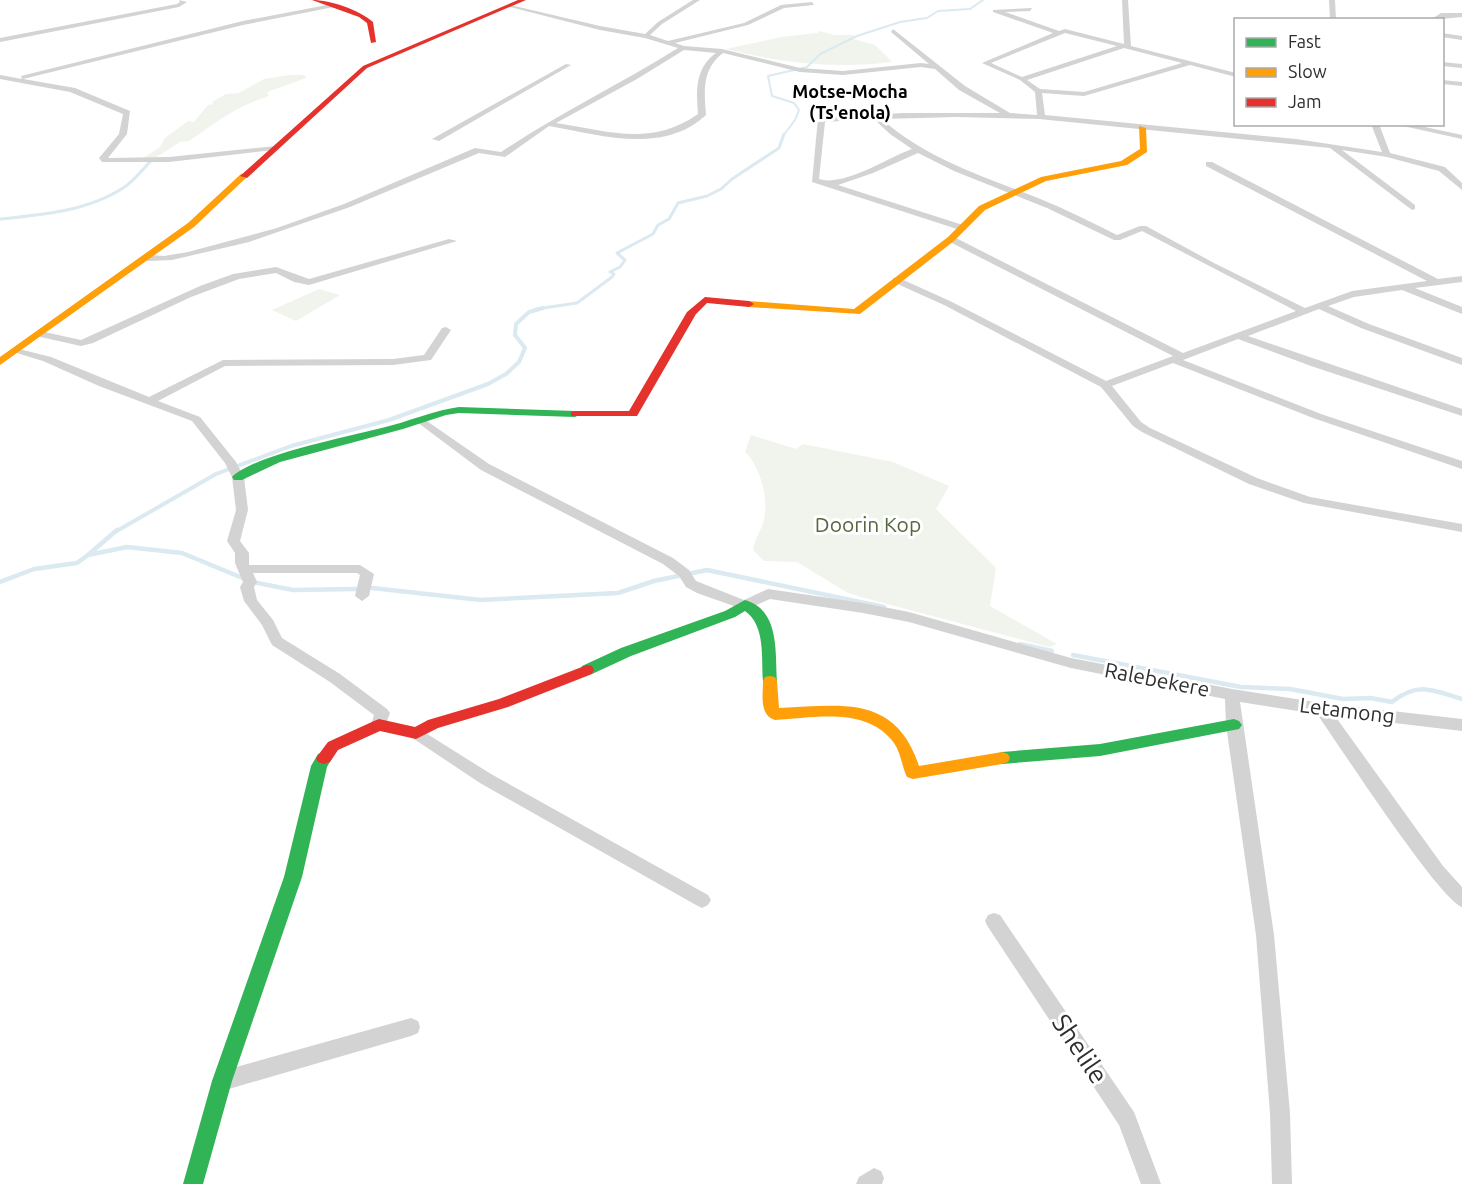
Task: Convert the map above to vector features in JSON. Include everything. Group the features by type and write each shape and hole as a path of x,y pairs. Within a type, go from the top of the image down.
{"street":[{"path":"0,40 179,5 184,2 182,0"},
{"path":"315,0 361,16 369,22 370,47 355,75"},
{"path":"646,36 660,22 697,0"},
{"path":"1125,0 1127,46"},
{"path":"1332,0 1334,18"},
{"path":"0,362 191,225 355,75 389,57 518,3 600,28 646,36 683,48 722,51 780,66 830,73 858,73 921,65 939,68"},
{"path":"667,43 746,24 783,6 812,4"},
{"path":"18,79 243,23 332,6"},
{"path":"1030,9 995,11 1058,33"},
{"path":"92,14 108,19"},
{"path":"1436,18 1441,15 1462,15"},
{"path":"893,30 970,94 1008,116"},
{"path":"1190,64 1178,65 1084,94 1038,91 1022,80 985,63 1065,31 1190,64 1228,68 1234,73"},
{"path":"1444,35 1462,38"},
{"path":"1022,80 1127,46"},
{"path":"370,47 382,50 389,57"},
{"path":"148,258 164,260 268,235 478,150 502,155 548,124 635,78 683,48"},
{"path":"548,124 635,138 650,138 684,127 702,115 699,91 702,69 722,51"},
{"path":"1444,64 1462,66"},
{"path":"436,139 568,65"},
{"path":"0,77 72,90 127,113 123,134 103,158 105,160 150,162 183,160 273,148"},
{"path":"1444,82 1462,84"},
{"path":"1038,91 1041,117"},
{"path":"876,117 890,132 917,150 1016,194 1049,206 1117,238 1143,228 1211,266 1304,311"},
{"path":"963,228 815,180 821,120 876,117 1041,117 1142,128 1265,134 1387,155 1462,173"},
{"path":"1375,126 1387,155"},
{"path":"1407,126 1462,137"},
{"path":"234,470 459,410 546,414 633,414 692,312 705,300 856,312 951,239 982,208 1044,180 1124,163 1144,150 1142,128"},
{"path":"1332,145 1412,207"},
{"path":"828,185 870,171 917,150"},
{"path":"1209,164 1436,282"},
{"path":"1442,170 1462,187"},
{"path":"951,239 1178,358 1317,416 1462,465"},
{"path":"40,334 81,343 196,290 241,276 270,270 281,271 297,281 309,282 452,241"},
{"path":"1105,386 1352,294 1462,279"},
{"path":"896,280 947,303 1105,386 1137,424 1146,430 1253,481 1308,500 1462,528"},
{"path":"1403,287 1462,311"},
{"path":"1320,306 1376,331 1462,362"},
{"path":"150,400 223,363 393,362 427,358 446,330"},
{"path":"1239,336 1462,413"},
{"path":"15,351 47,359 103,384 150,400 196,420 234,470 242,510 233,541 242,553 250,582 247,587 251,601 268,623 277,641 382,713 379,725"},
{"path":"421,420 485,467 668,561 684,573 691,584 702,590 745,605 760,615 767,633 771,709 775,714 848,711 877,717 899,737 913,773 1011,757 1100,750 1234,725"},
{"path":"245,569 360,569 367,574 362,596"},
{"name":"Ralebekere","path":"745,605 768,594 863,608 909,618 1071,663 1232,695 1234,725 1265,935 1280,1113 1282,1184"},
{"path":"416,733 433,724 503,703 560,682 626,652 730,614 745,605"},
{"name":"Letamong","path":"1232,695 1322,709 1462,725"},
{"path":"1322,709 1437,871 1462,899"},
{"path":"193,1184 222,1081 293,877 319,766 333,746 379,725 416,733 476,774 665,877 702,900"},
{"name":"Shelile","path":"994,921 1127,1119 1151,1184"},
{"path":"222,1081 411,1027"}],"green space":[{"path":"820,31 834,35 854,35 854,39 875,45 892,62 829,65 767,58 726,49 781,37"},
{"path":"304,75 306,78 270,91 267,97 236,110 189,141 180,142 152,160 143,158 160,147 165,138 188,121 194,122 208,105 226,94 239,93 264,79"},
{"path":"319,289 340,295 296,321 272,310"},
{"name":"Doorin Kop","path":"751,435 796,449 803,444 893,462 949,486 936,509 996,568 990,606 1057,644 1049,647 861,597 848,593 797,562 764,561 753,550 763,523 765,502 759,474 745,452"}],"waterway":[{"path":"784,135 795,120 799,110 794,103 772,96 768,76 807,67 820,54 857,36 900,22 927,18 938,11 970,9 983,0"},
{"path":"536,309 577,303 612,277 614,274 610,272 620,267 625,260 617,253 653,234 658,225 669,219 678,203 707,196 721,189 732,179 779,148 784,135"},
{"path":"0,219 64,211 95,202 127,185 150,162"},
{"path":"115,532 216,474 291,446 389,420 488,384 506,374 519,362 525,348 515,335 516,324 529,312 543,308"},
{"path":"88,555 117,530"},
{"path":"88,555 127,547 182,553 245,579"},
{"path":"0,582 34,569 77,563 88,555"},
{"path":"372,588 481,600 618,593 654,581 707,570 884,607"},
{"path":"253,582 293,590 357,589"},
{"path":"1020,644 1052,651"},
{"path":"1073,655 1241,687 1290,689 1343,699 1370,698 1392,702 1401,695 1418,689 1434,690 1462,699"}],"traffic: fast":[{"path":"238,477 276,459 399,427 444,412 459,410 575,414"},
{"path":"587,670 626,652 730,614 745,605 760,615 767,633 770,681"},
{"path":"1002,758 1100,750 1234,725"},
{"path":"193,1184 222,1081 293,877 319,766 324,758"}],"traffic: slow":[{"path":"749,304 856,312 951,239 982,208 1044,179 1124,163 1144,150 1142,128"},
{"path":"0,362 191,225 244,176"},
{"path":"770,681 771,709 775,714 842,712 874,718 888,726 899,738 913,773 1002,758"}],"traffic: jam":[{"path":"315,0 361,16 370,22 373,42"},
{"path":"244,176 365,67 523,0"},
{"path":"575,414 633,414 692,312 705,300 749,304"},
{"path":"324,758 333,746 379,725 416,733 433,724 503,703 587,670"}],"district":[{"name":"Motse-Mocha (Ts'enola)","path":"850,102"}]}
